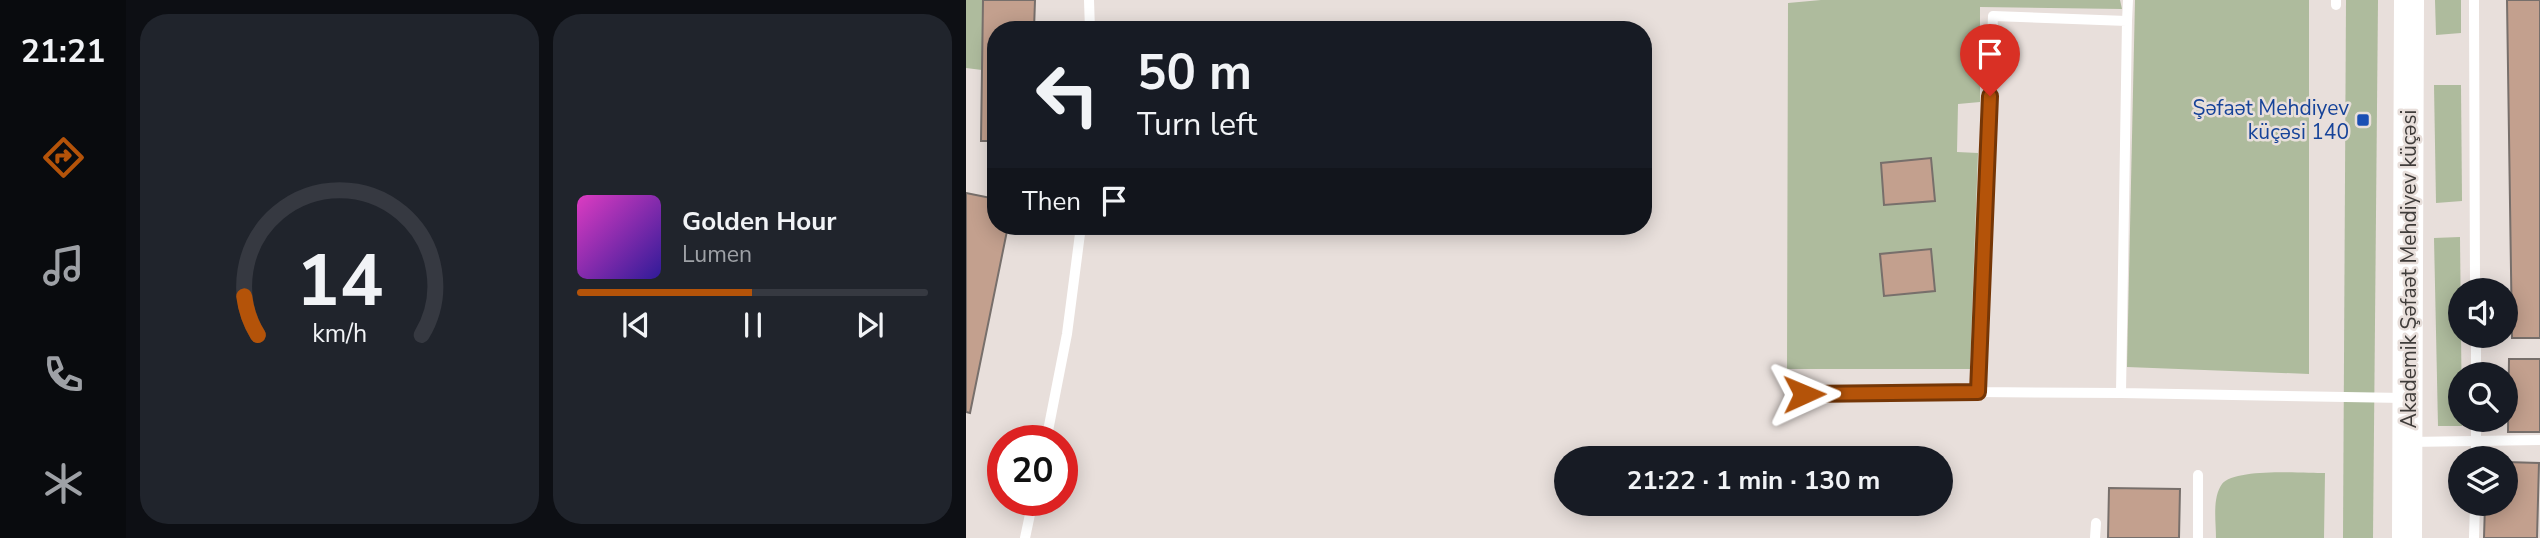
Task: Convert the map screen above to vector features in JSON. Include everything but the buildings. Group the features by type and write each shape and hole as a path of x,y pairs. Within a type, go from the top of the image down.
{"main road":[{"name":"Akademik Şəfaət Mehdiyev küçəsi","path":"2407,538 2409,0"}],"lane":[{"path":"1089,0 1090,21"},
{"path":"2121,393 2128,0"},
{"path":"2474,0 2476,278"},
{"path":"1978,392 1993,16 2127,21"},
{"path":"1049,425 1067,334 1080,235"},
{"path":"1804,394 1978,392 2409,398"},
{"path":"2476,432 2476,446"},
{"path":"2409,442 2540,440"},
{"path":"2198,475 2198,538"},
{"path":"1025,538 1030,516"},
{"path":"2474,538 2475,516"},
{"path":"2095,538 2096,523"}],"green space":[{"path":"966,0 983,0 982,70 966,68"},
{"path":"1821,0 2120,0 2122,9 1980,7 1980,102 1958,104 1957,152 1978,153 1970,369 1787,369 1788,3"},
{"path":"2135,0 2309,0 2309,374 2127,367"},
{"path":"2346,0 2378,0 2373,538 2343,538"},
{"path":"2435,0 2461,0 2461,33 2436,35"},
{"path":"2434,85 2461,85 2462,201 2436,203"},
{"path":"2460,237 2460,278 2448,278 2448,348 2461,348 2461,362 2448,362 2448,426 2438,426 2434,238"},
{"path":"2270,472 2325,473 2324,538 2216,538 2217,496 2222,484 2229,479"}],"place":[{"name":"Şəfaət Mehdiyev küçəsi 140","path":"2363,120"}],"route":[{"path":"1804,394 1978,392 1990,96"}]}
